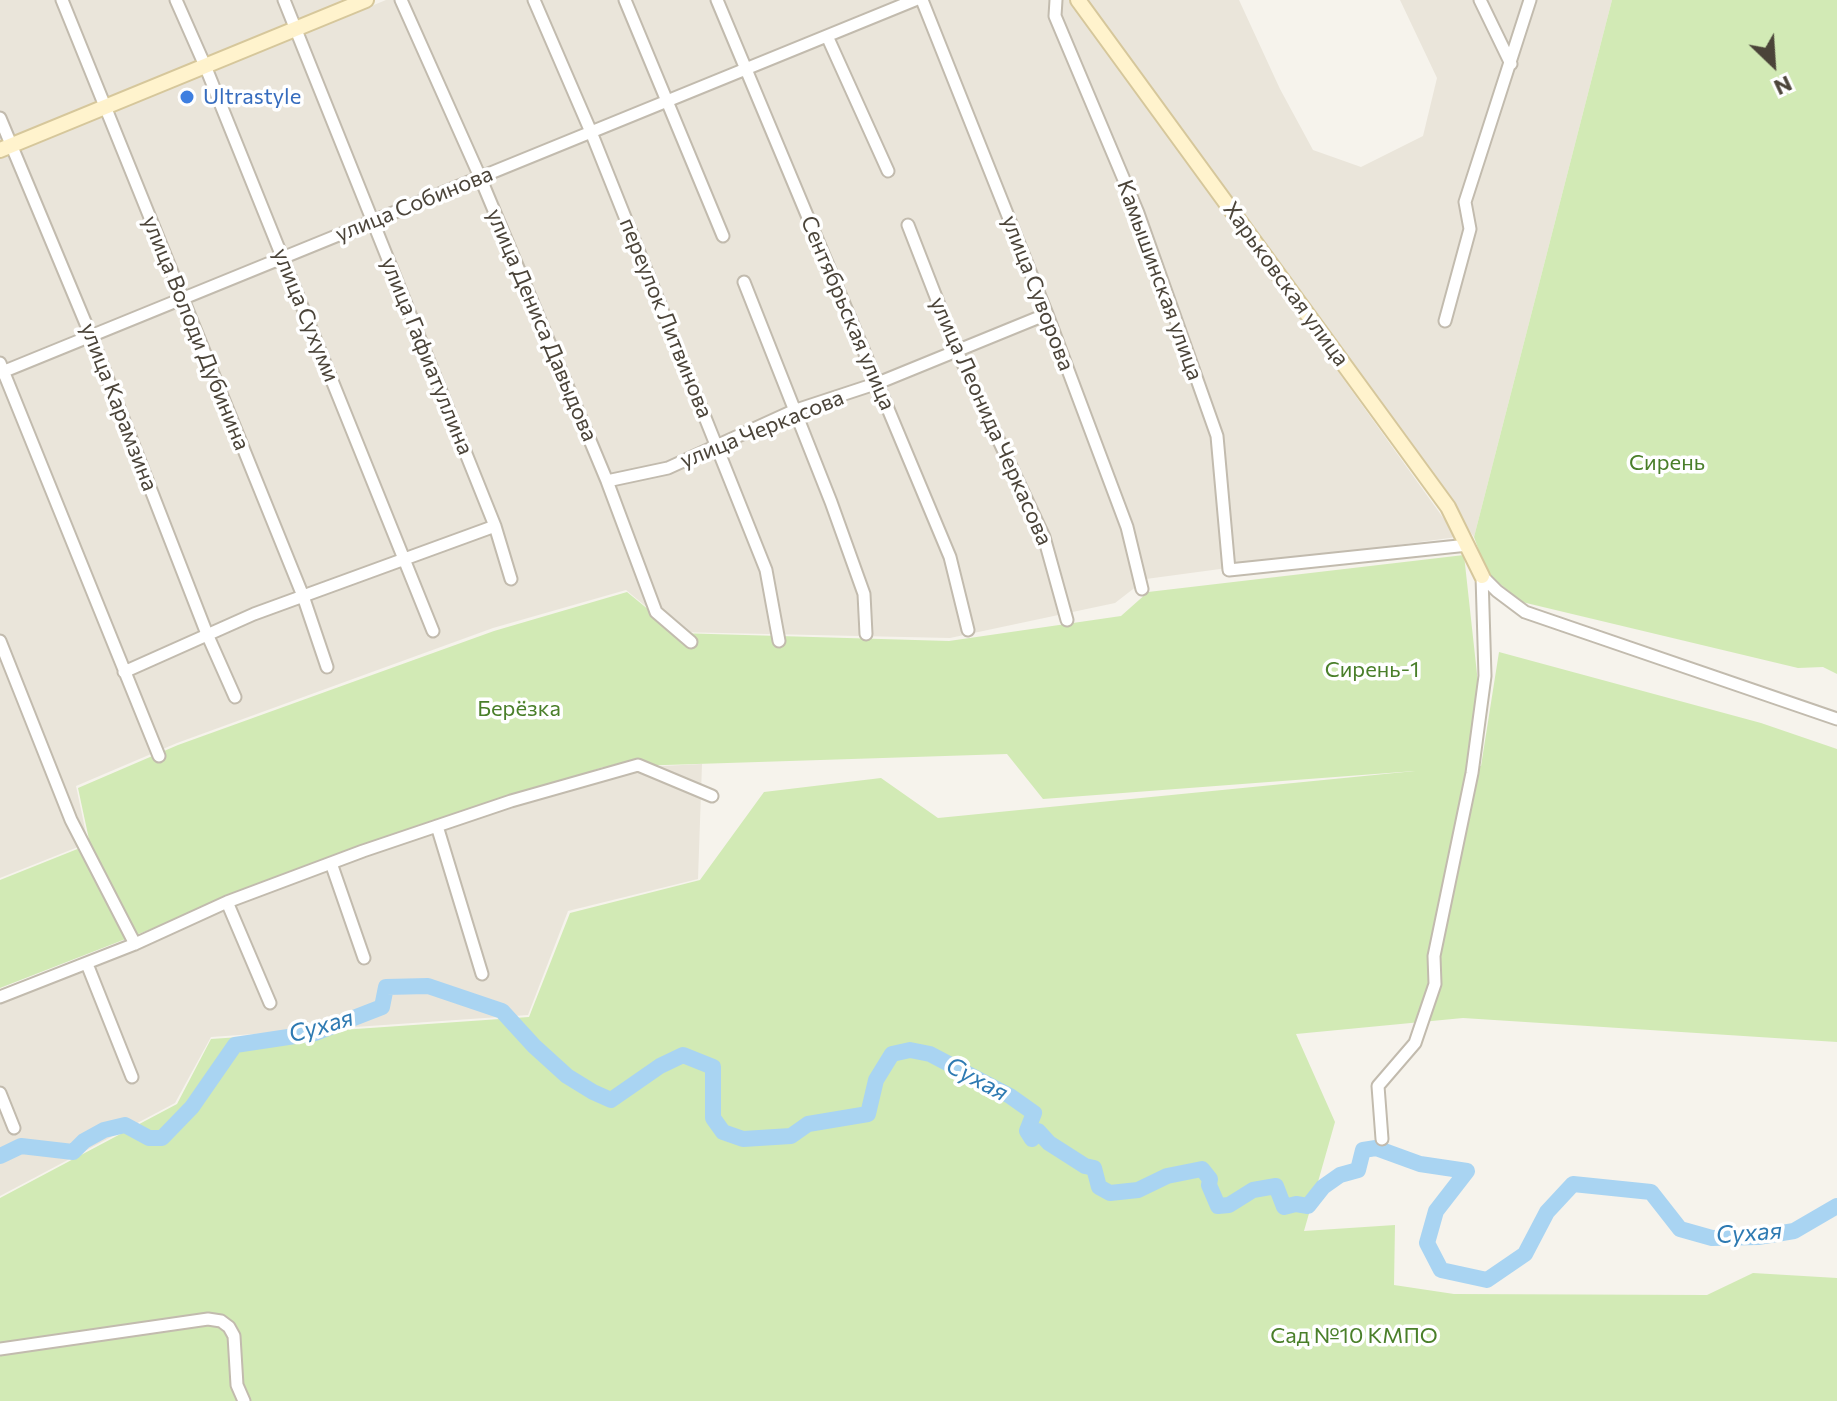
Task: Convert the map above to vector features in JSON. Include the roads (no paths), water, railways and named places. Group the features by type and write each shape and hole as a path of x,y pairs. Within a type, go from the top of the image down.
{"street":[{"name":"улица Володи Дубинина","path":"62,0 303,596 327,667"},
{"name":"улица Сухуми","path":"176,0 433,631"},
{"name":"улица Гафиатуллина","path":"284,0 495,526 511,579"},
{"path":"5,148 366,0"},
{"name":"улица Дениса Давыдова","path":"401,0 480,177 607,481 656,612 691,642"},
{"name":"переулок Литвинова","path":"534,0 591,132 766,570 779,641"},
{"path":"625,0 723,236"},
{"name":"Сентябрьская улица","path":"717,0 950,557 968,630"},
{"name":"улица Собинова","path":"1,369 91,336 915,0"},
{"name":"улица Суворова","path":"922,0 1047,314 1127,527 1142,589"},
{"name":"Камышинская улица","path":"1056,0 1055,16 1138,213 1217,436 1229,570 1468,545"},
{"name":"Харьковская улица","path":"1078,0 1440,496 1482,576"},
{"path":"1480,0 1511,64"},
{"path":"1445,321 1470,229 1465,202 1530,0"},
{"path":"827,36 888,171"},
{"name":"улица Карамзина","path":"0,118 5,148 91,336 207,634 235,697"},
{"name":"улица Леонида Черкасова","path":"908,225 957,351 1044,537 1067,620"},
{"path":"744,282 864,594 866,634"},
{"name":"улица Черкасова","path":"607,481 668,468 793,411 878,383 1047,314"},
{"path":"1,369 159,756"},
{"path":"124,672 207,634 303,596 495,526"},
{"path":"1482,576 1525,612 1837,719"},
{"path":"1382,1139 1378,1086 1415,1043 1435,984 1434,956 1472,773 1485,676 1482,576"},
{"path":"0,641 71,820 135,944"},
{"path":"0,997 135,944 227,902 331,863 511,801 638,765 712,796"},
{"path":"437,826 482,974"},
{"path":"331,863 364,958"},
{"path":"227,902 270,1003"},
{"path":"87,964 132,1077"},
{"path":"0,1093 14,1128"},
{"path":"0,1349 208,1319 221,1321 234,1336 237,1385 244,1401"}],"waterway":[{"name":"Сухая","path":"0,1156 21,1146 73,1152 84,1141 104,1130 125,1125 149,1138 162,1138 192,1107 235,1045 315,1033 382,1007 386,987 428,986 502,1011 567,1076 611,1100 660,1066 683,1055 713,1067 713,1118 723,1132 743,1139 791,1136 808,1124 868,1114 876,1080 892,1054 910,1050 930,1054 1010,1096 1034,1113 1027,1131 1032,1139 1038,1131 1049,1143 1085,1166 1094,1168 1099,1187 1110,1193 1138,1190 1167,1176 1202,1169 1210,1179 1209,1185 1218,1206 1229,1205 1253,1190 1276,1186 1284,1207 1296,1204 1308,1206 1323,1187 1340,1175 1358,1170 1363,1150 1376,1148 1420,1164 1467,1171 1436,1211 1427,1243 1441,1270 1487,1280 1525,1254 1547,1212 1573,1184 1651,1192 1680,1229 1712,1238 1758,1237 1794,1231 1837,1206"}],"place":[{"name":"Ultrastyle","path":"187,97"}],"park label":[{"name":"Сирень","path":"1667,463"},
{"name":"Сирень-1","path":"1372,670"},
{"name":"Берёзка","path":"519,709"},
{"name":"Сад №10 КМПО","path":"1354,1336"}]}
